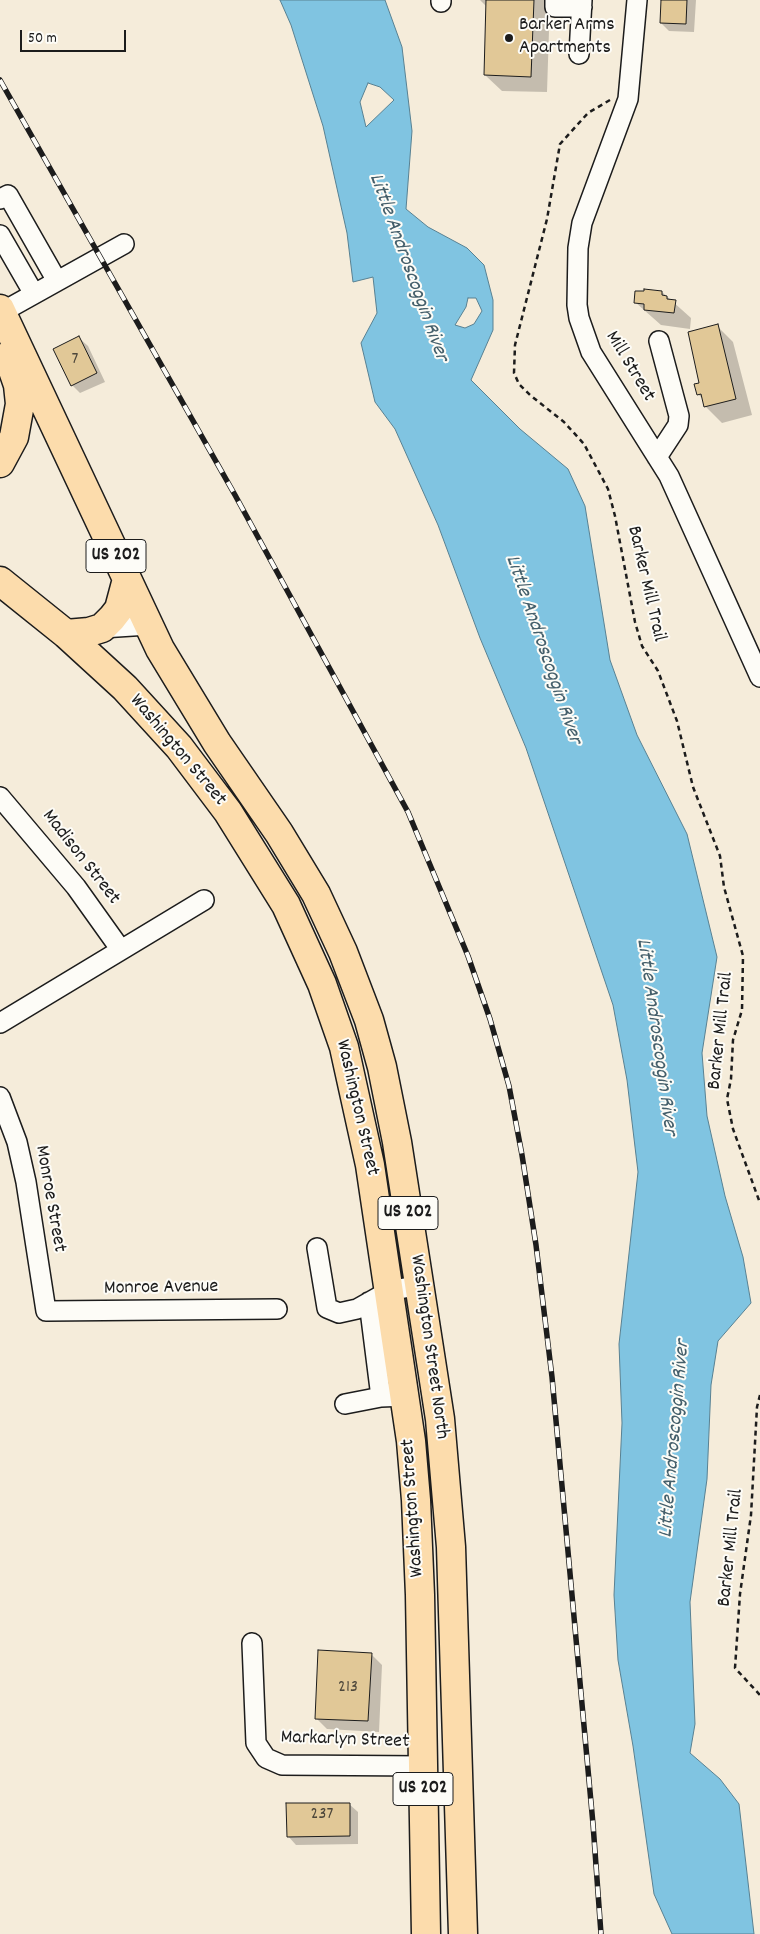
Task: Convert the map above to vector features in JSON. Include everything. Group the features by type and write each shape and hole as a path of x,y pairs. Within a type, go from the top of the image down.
{"highway":[{"path":"0,463 14,437 20,404 18,386 1,319"},
{"name":"Washington Street","path":"1,319 148,625 188,696 252,793"},
{"path":"66,634 89,632 102,628 119,609 127,579"},
{"name":"Washington Street","path":"0,581 66,634 125,688 179,747 234,820 286,905 322,984 344,1047 370,1165 379,1297 393,1396 416,1500 426,1934"},
{"name":"Washington Street North","path":"252,793 316,894 343,952 369,1020 382,1067 397,1142 440,1419 449,1527 462,1934"}],"street":[{"path":"555,0 555,7 582,4 579,54"},
{"name":"Mill Street","path":"637,0 631,84 623,114 582,223 578,248 576,305 591,352 657,457 681,500 760,677"},
{"path":"0,200 8,195 56,281"},
{"path":"0,235 34,294"},
{"path":"1,319 34,294 124,244"},
{"path":"657,457 678,425 679,416 659,341"},
{"path":"102,628 148,625"},
{"name":"Madison Street","path":"0,797 76,887 121,950"},
{"path":"0,1023 204,900"},
{"name":"Monroe Street","path":"0,1097 16,1142 26,1182 46,1312"},
{"path":"317,1248 327,1308 339,1312 357,1309 379,1297 420,1285"},
{"name":"Monroe Avenue","path":"46,1312 277,1309"},
{"path":"345,1404 393,1396"},
{"name":"Markarlyn Street","path":"252,1643 256,1743 266,1758 282,1765 423,1766"}],"path":[{"name":"Barker Mill Trail","path":"631,84 618,95 588,113 560,144 547,219 515,345 513,366 519,384 569,427 584,444 608,489 640,638 658,670 677,721 693,787 720,856 724,887 743,956 742,1010 733,1040 728,1099 733,1129 760,1203"},
{"name":"Barker Mill Trail","path":"760,1395 757,1407 751,1515 740,1594 735,1668 760,1695"}],"water":[{"name":"Little Androscoggin River","path":"280,0 385,0 402,47 412,131 406,209 428,227 467,248 484,265 493,300 493,330 471,380 520,429 568,469 585,506 610,660 637,735 687,834 717,957 702,1053 707,1116 725,1196 743,1257 751,1303 718,1341 711,1385 707,1479 690,1602 695,1724 690,1753 720,1779 739,1804 754,1934 672,1934 654,1894 633,1746 618,1660 614,1595 622,1423 619,1344 638,1172 627,1080 613,1005 526,748 480,638 438,525 395,429 375,402 361,343 377,313 373,277 353,282 347,233 323,126 291,25","holes":["368,83 380,87 394,100 366,127 360,102","468,298 476,298 482,311 474,324 465,328 455,325 466,307"]}],"building":[{"name":"Barker Arms Apartments","path":"486,0 534,0 531,77 484,75"},
{"path":"661,0 687,0 686,24 660,23"},
{"path":"644,289 662,291 662,295 667,296 667,299 676,300 674,313 644,310 644,304 634,303 635,291 644,291"},
{"path":"718,324 736,399 704,407 701,394 697,395 694,384 699,383 688,332"},
{"path":"79,336 97,373 71,386 53,349"},
{"path":"318,1650 372,1653 368,1721 315,1719"},
{"path":"286,1803 350,1803 350,1836 287,1837"}],"railway":[{"path":"0,80 235,495 408,812 468,956 490,1019 509,1086 536,1245 552,1377 593,1824 601,1934"}],"place":[{"name":"Barker Arms Apartments","path":"509,38"}]}
